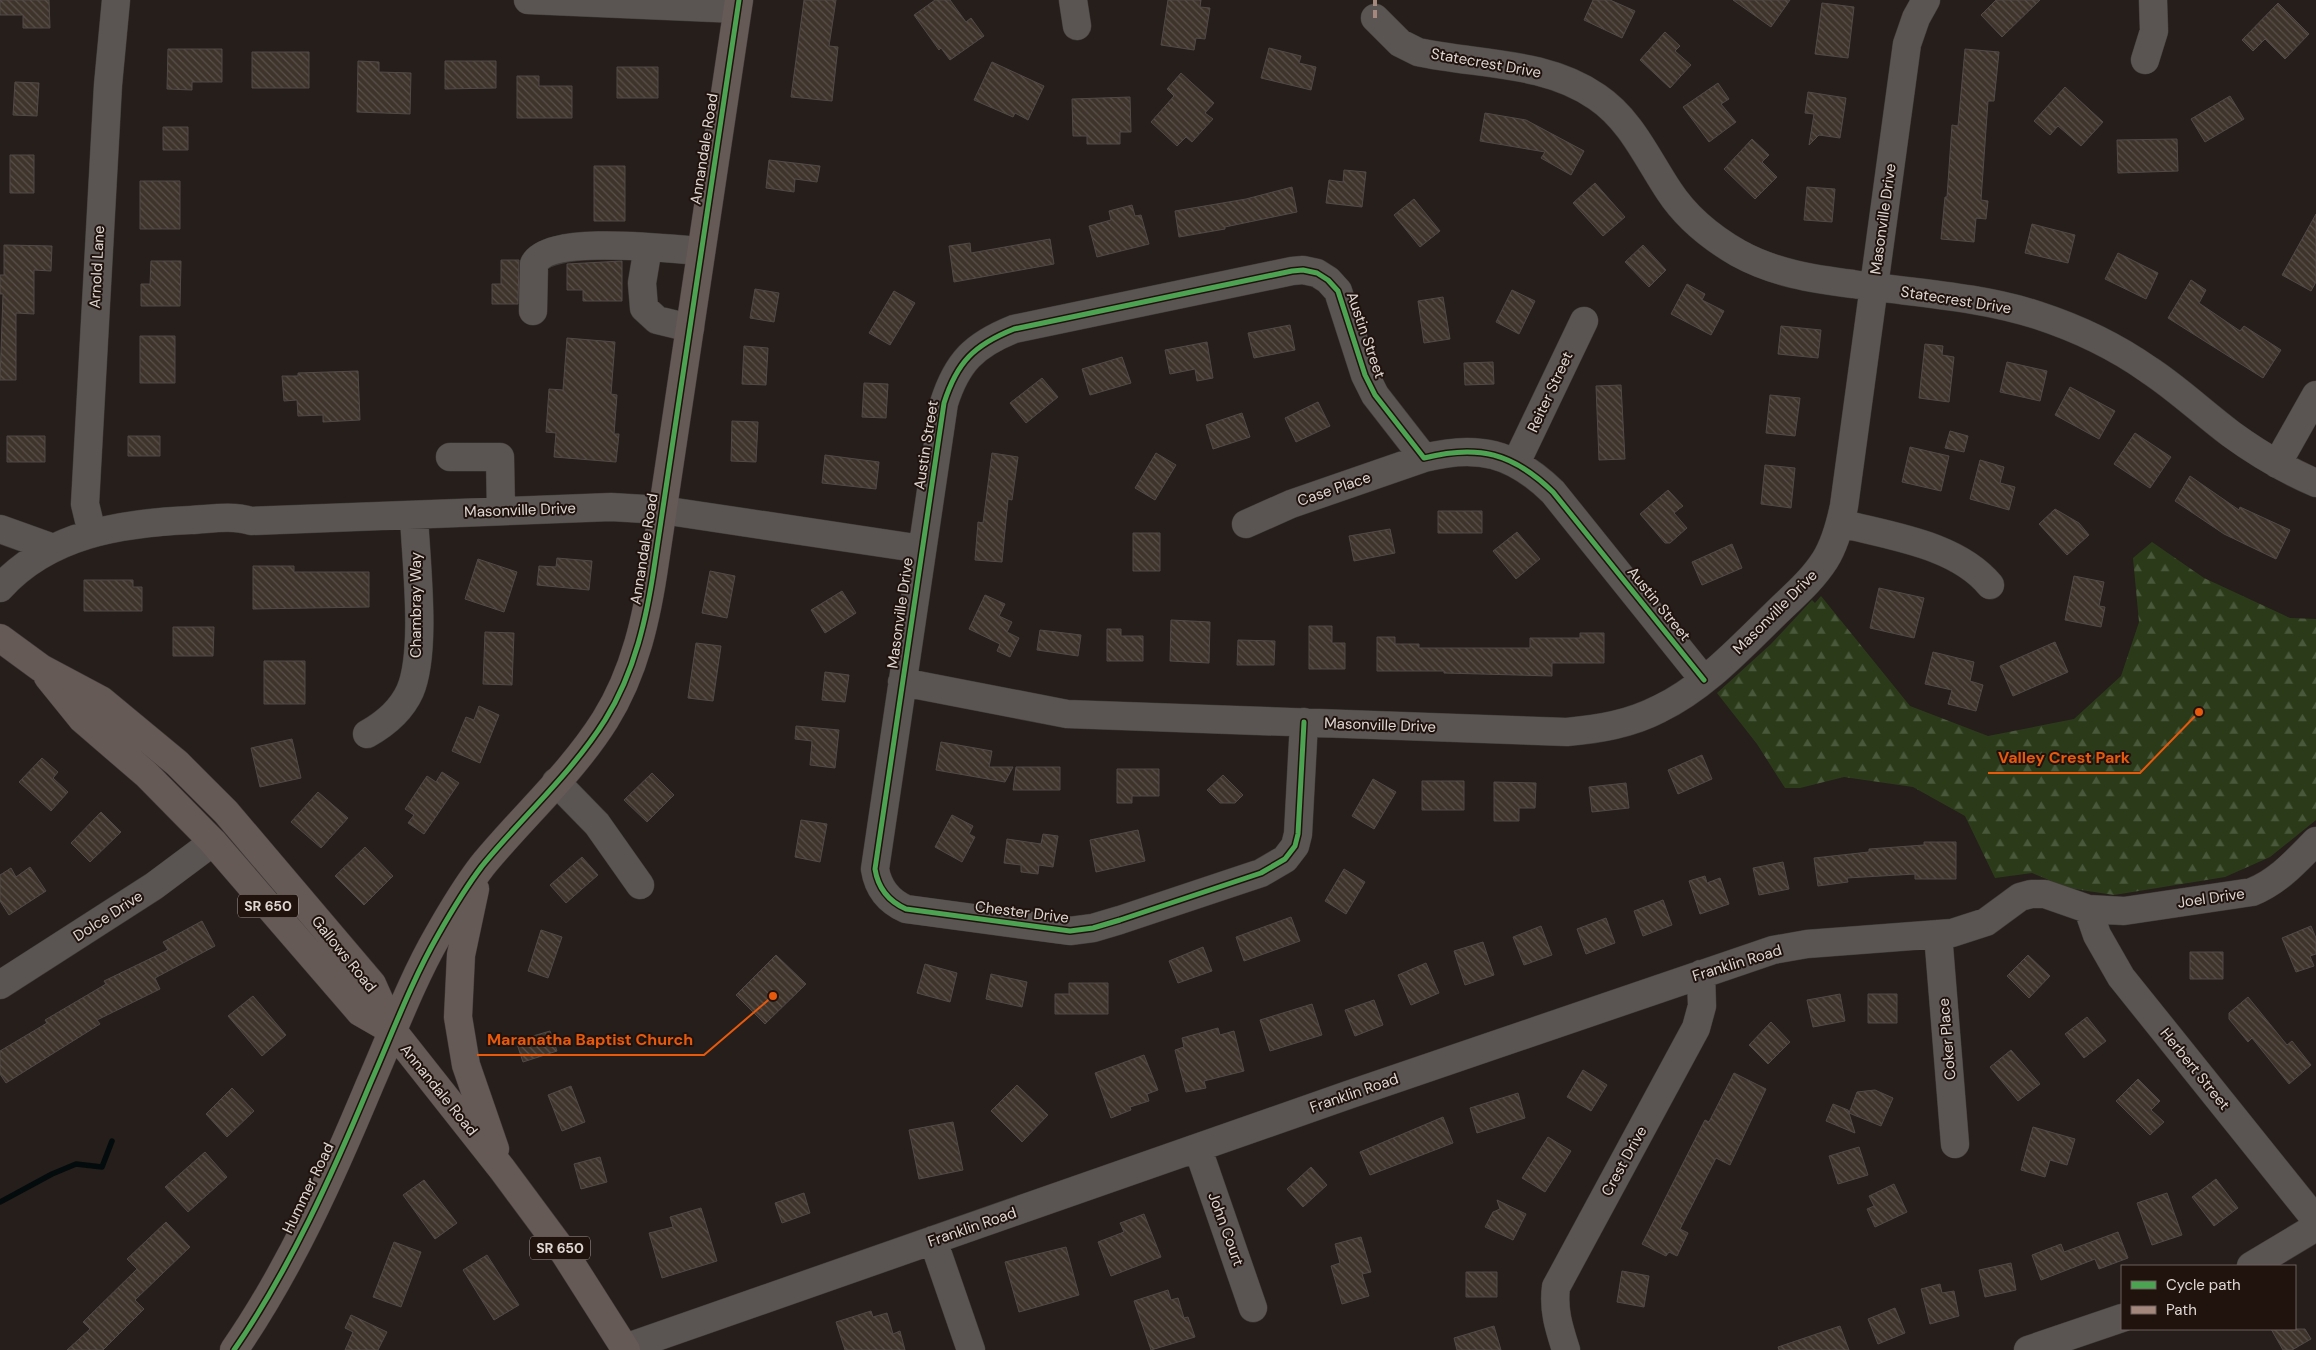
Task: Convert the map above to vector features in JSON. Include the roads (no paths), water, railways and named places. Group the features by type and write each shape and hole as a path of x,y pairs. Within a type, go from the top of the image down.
{"main road":[{"name":"Annandale Road","path":"625,1349 565,1254 502,1169 393,1031 438,936 480,869 556,782 605,720 624,685 636,653 648,609 738,4"},
{"name":"Gallows Road","path":"0,638 41,668 101,700 177,762 212,798 372,984 393,1031"},
{"name":"Gallows Road","path":"41,668 82,719 148,776 212,842 360,1012 393,1031"},
{"path":"480,869 460,955 458,1017 466,1065 502,1169"},
{"name":"Hummer Road","path":"234,1350 282,1270 338,1158 393,1031"}],"street":[{"name":"Arnold Lane","path":"92,533 85,504 108,84 116,0"},
{"path":"528,0 738,4"},
{"name":"Masonville Drive","path":"0,588 31,560 52,548 92,533 146,522 240,518 251,521 414,516 611,507 662,510 922,549 902,682 1067,714 1567,732 1590,730 1632,720 1660,709 1704,680 1812,578 1825,559 1840,523 1908,44 1916,18 1926,0"},
{"path":"2145,60 2154,31 2153,0"},
{"name":"Statecrest Drive","path":"1375,18 1400,43 1418,52 1520,67 1551,74 1574,83 1598,98 1617,113 1635,135 1671,193 1691,217 1714,238 1740,254 1771,268 1803,277 1993,304 2036,315 2074,329 2110,346 2147,368 2230,433 2277,464 2316,483"},
{"path":"533,311 534,264 537,258 554,250 594,245 701,251"},
{"path":"648,247 642,283 644,308 657,320 690,328"},
{"name":"Austin Street","path":"922,549 944,404 959,367 978,347 992,338 1014,329 1303,270 1317,273 1328,280 1338,291 1365,374 1375,395 1424,458 1449,451 1494,454 1516,463 1535,475 1553,492 1704,680"},
{"name":"Reiter Street","path":"1516,463 1584,321"},
{"path":"2277,464 2316,394"},
{"path":"450,457 500,457 501,511"},
{"name":"Case Place","path":"1246,524 1291,504 1424,458"},
{"name":"Chambray Way","path":"367,734 382,725 401,707 410,691 416,671 419,640 414,516"},
{"path":"1840,523 1948,553 1968,564 1990,585"},
{"path":"0,529 52,548"},
{"name":"Chester Drive","path":"902,682 875,869 877,880 884,893 895,904 906,909 1053,930 1093,928 1120,920 1261,872 1286,859 1295,846 1298,834 1304,722"},
{"path":"556,782 597,824 640,885"},
{"name":"Joel Drive","path":"2088,909 2124,911 2252,892 2283,875 2316,841"},
{"name":"Dolce Drive","path":"0,984 154,886 212,842"},
{"name":"Franklin Road","path":"625,1349 1348,1095 1773,950 1808,944 1938,934 1966,930 1986,922 2020,897 2031,894 2045,894 2088,909"},
{"name":"Herbert Street","path":"2088,909 2097,935 2120,977 2316,1220"},
{"name":"Coker Place","path":"1938,934 1955,1144"},
{"name":"Crest Drive","path":"1566,1350 1555,1317 1556,1287 1696,1028 1702,1006 1701,974"},
{"name":"John Court","path":"1198,1149 1246,1283 1253,1308"},
{"path":"2254,1265 2316,1227"},
{"path":"933,1240 971,1350"},
{"path":"2028,1350 2121,1318"}],"waterway":[{"path":"0,1202 52,1174 76,1164 102,1167 112,1141"}],"place":[{"name":"Valley Crest Park","path":"2199,712"},
{"name":"Maranatha Baptist Church","path":"773,996"}]}
